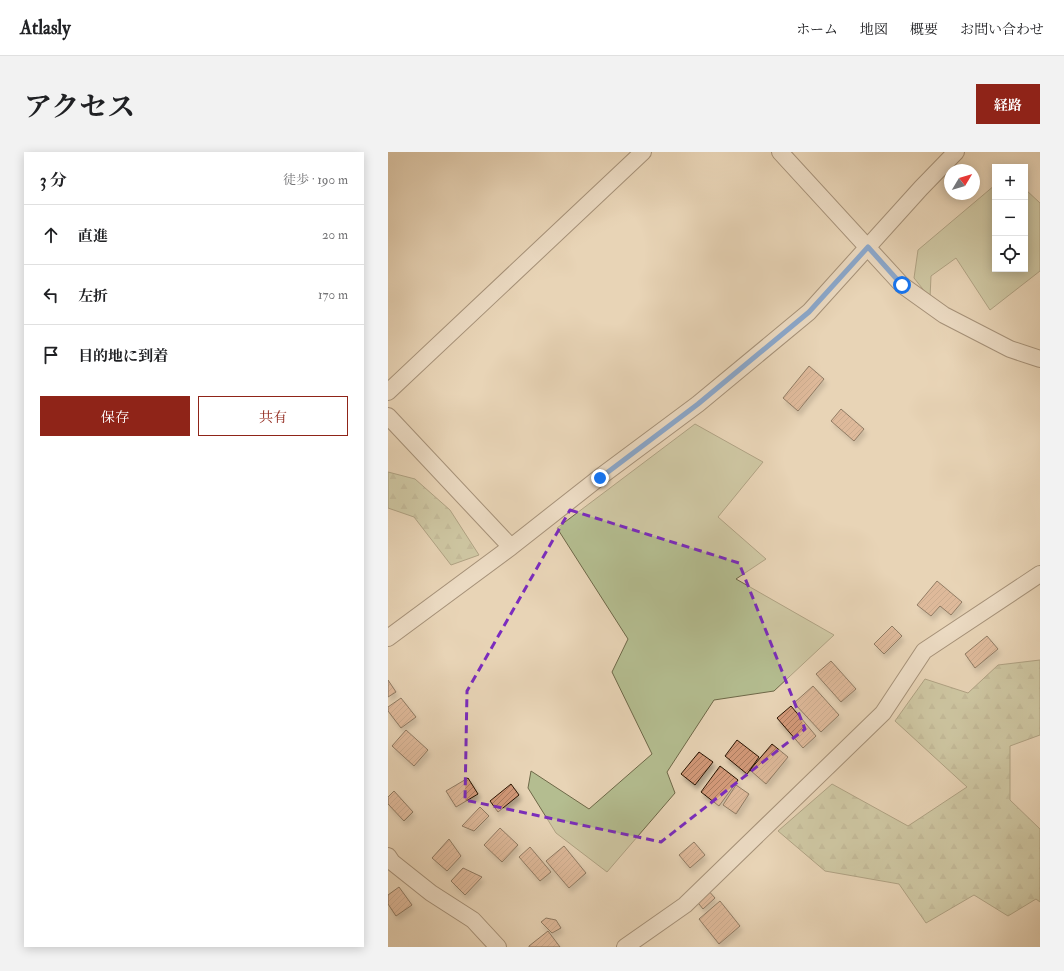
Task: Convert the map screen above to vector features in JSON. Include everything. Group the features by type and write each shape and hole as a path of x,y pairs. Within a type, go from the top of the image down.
{"street":[{"path":"388,392 643,152"},
{"path":"780,152 902,285 944,315 1010,349 1040,359"},
{"path":"388,638 698,404 809,312 920,188 956,152"},
{"path":"388,416 510,547"},
{"path":"625,947 685,904 883,713 924,651 1040,574"},
{"path":"388,856 392,862 431,893 473,920 498,947"}],"highlighted area":[{"path":"570,510 739,563 805,729 661,842 465,800 467,691"}],"green space":[{"path":"992,188 992,272 1028,272 1028,192 1040,203 1040,271 990,310 956,258 931,276 930,298 914,278 918,250 977,200 980,200 980,198"},
{"path":"695,424 763,462 718,517 766,559 736,579 834,635 774,691 714,700 667,772 675,793 607,872 556,833 528,788 531,771 589,809 652,754 612,672 628,639 557,528"},
{"path":"388,472 415,479 450,510 479,555 451,565 414,517 388,508"},
{"path":"1040,660 1040,735 1010,746 1010,800 1040,829 1040,902 1036,899 1008,916 974,895 926,923 899,884 825,871 778,831 832,784 908,826 967,787 895,721 925,679 968,693 998,665"}],"building":[{"path":"809,366 824,379 798,411 783,398"},
{"path":"841,409 864,429 854,441 831,421"},
{"path":"937,581 962,602 951,615 940,606 931,616 917,605"},
{"path":"892,626 902,636 884,654 874,644"},
{"path":"987,636 998,649 975,668 965,654"},
{"path":"831,661 856,689 841,702 816,674"},
{"path":"388,680 396,692 388,697"},
{"path":"813,686 839,715 821,732 794,703"},
{"path":"401,698 416,717 401,728 388,711 388,707"},
{"path":"791,706 816,736 803,748 777,718"},
{"path":"406,730 428,750 414,766 392,746"},
{"path":"737,740 759,757 747,774 725,756"},
{"path":"772,744 788,757 766,784 750,770"},
{"path":"699,752 713,762 695,785 681,774"},
{"path":"720,766 738,780 719,806 701,792"},
{"path":"468,778 478,794 456,807 446,791"},
{"path":"511,784 519,795 498,812 490,801"},
{"path":"736,785 749,794 736,814 723,805"},
{"path":"394,791 413,812 404,821 388,804 388,797"},
{"path":"480,807 489,816 474,831 462,826"},
{"path":"500,828 518,845 502,862 484,845"},
{"path":"449,839 461,856 447,871 432,858"},
{"path":"694,842 705,855 690,868 679,855"},
{"path":"564,846 586,873 569,888 546,861"},
{"path":"530,847 551,872 540,881 519,857"},
{"path":"463,868 482,877 465,895 451,881"},
{"path":"399,887 412,905 396,916 388,904 388,895"},
{"path":"707,889 715,898 703,909 695,899"},
{"path":"720,901 740,926 719,944 699,919"},
{"path":"546,918 556,920 561,928 552,933 541,922"},
{"path":"548,931 560,947 529,947 529,946"}],"route":[{"path":"600,478 698,404 809,312 868,247 902,285"}]}
